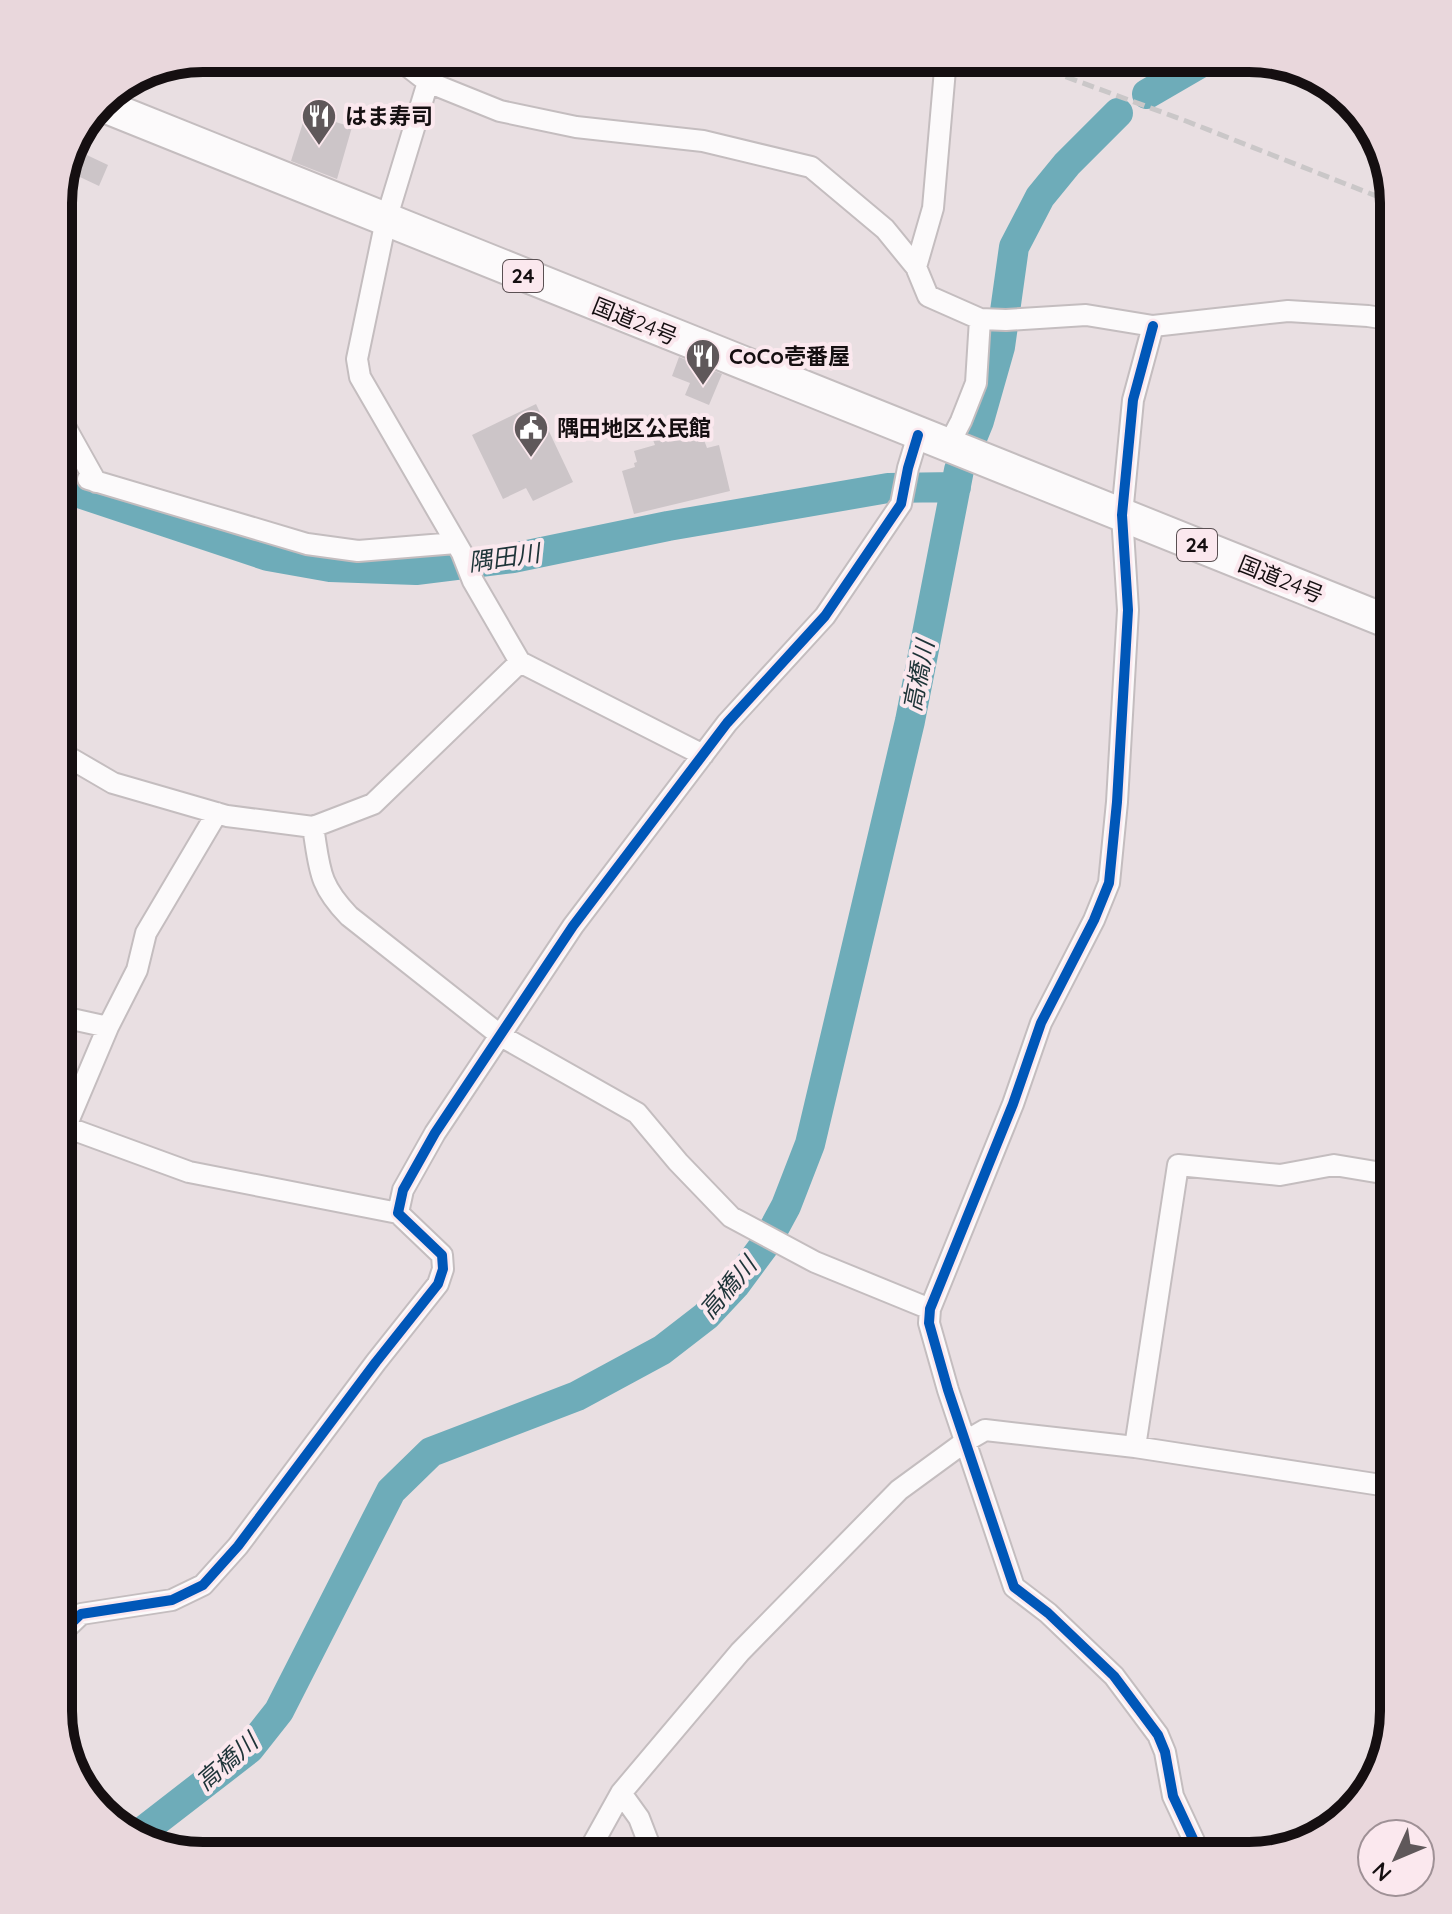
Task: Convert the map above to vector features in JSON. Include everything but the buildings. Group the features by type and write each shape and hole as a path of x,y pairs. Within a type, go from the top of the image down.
{"highway":[{"name":"国道24号","path":"112,109 1380,618"}],"street":[{"path":"415,72 428,82 500,111 576,127 703,141 811,167 885,229 916,267 928,296 980,319 1024,321 1086,315 1153,326 1288,311 1380,318"},
{"path":"433,72 386,220 357,359 360,377 459,548 473,581 520,662 703,755"},
{"path":"916,267 933,208 945,72"},
{"path":"398,1213 403,1190 435,1133 573,926 727,723 825,616 901,504 908,468 933,441 961,421 976,383 980,319"},
{"path":"1153,326 1133,400 1122,515 1128,610 1109,883 1094,920 1041,1023 1013,1104 930,1309 929,1323 1014,1587 1048,1613 1114,1676 1158,1735 1165,1752 1173,1796 1194,1842"},
{"path":"72,441 92,480 307,544 358,551 459,548"},
{"path":"72,759 113,783 217,813 313,827 373,804 520,662"},
{"path":"72,1112 108,1027 137,970 146,933 217,813"},
{"path":"313,827 321,877 329,895 349,916 501,1036 637,1113 678,1162 731,1217 815,1262 930,1309"},
{"path":"72,1019 108,1027"},
{"path":"72,1139 189,1172 398,1213 442,1255 442,1278 238,1546 203,1585 172,1600 81,1614 72,1623"},
{"path":"1135,1447 1178,1165 1280,1175 1334,1165 1380,1173"},
{"path":"594,1842 621,1793 740,1652 899,1490 985,1430 1135,1447 1380,1485"},
{"path":"621,1793 639,1818 648,1842"}],"waterway":[{"name":"高橋川","path":"1147,94 1185,72"},
{"name":"高橋川","path":"146,1829 249,1749 279,1711 391,1491 431,1452 577,1396 662,1350 706,1316 735,1285 766,1243 786,1206 810,1144 910,721 959,470 979,421 1000,347 1014,247 1040,197 1067,164 1118,113"},
{"name":"隅田川","path":"72,491 268,556 330,567 416,570 513,558 668,526 888,488 956,487"}],"railway":[{"path":"1053,72 1380,197"}],"cycle path":[{"path":"1153,326 1133,400 1122,515 1128,610 1109,883 1094,920 1041,1023 1013,1104 930,1309 929,1323 948,1390 1014,1587 1048,1613 1114,1676 1158,1735 1165,1752 1173,1796 1194,1842"},
{"path":"72,1623 81,1614 172,1600 203,1585 238,1546 438,1284 443,1269 442,1255 398,1213 403,1190 435,1133 573,926 727,723 825,616 901,504 918,435"}],"place":[{"name":"はま寿司","path":"319,147"},
{"name":"CoCo壱番屋","path":"703,387"},
{"name":"隅田地区公民館","path":"531,459"}]}
